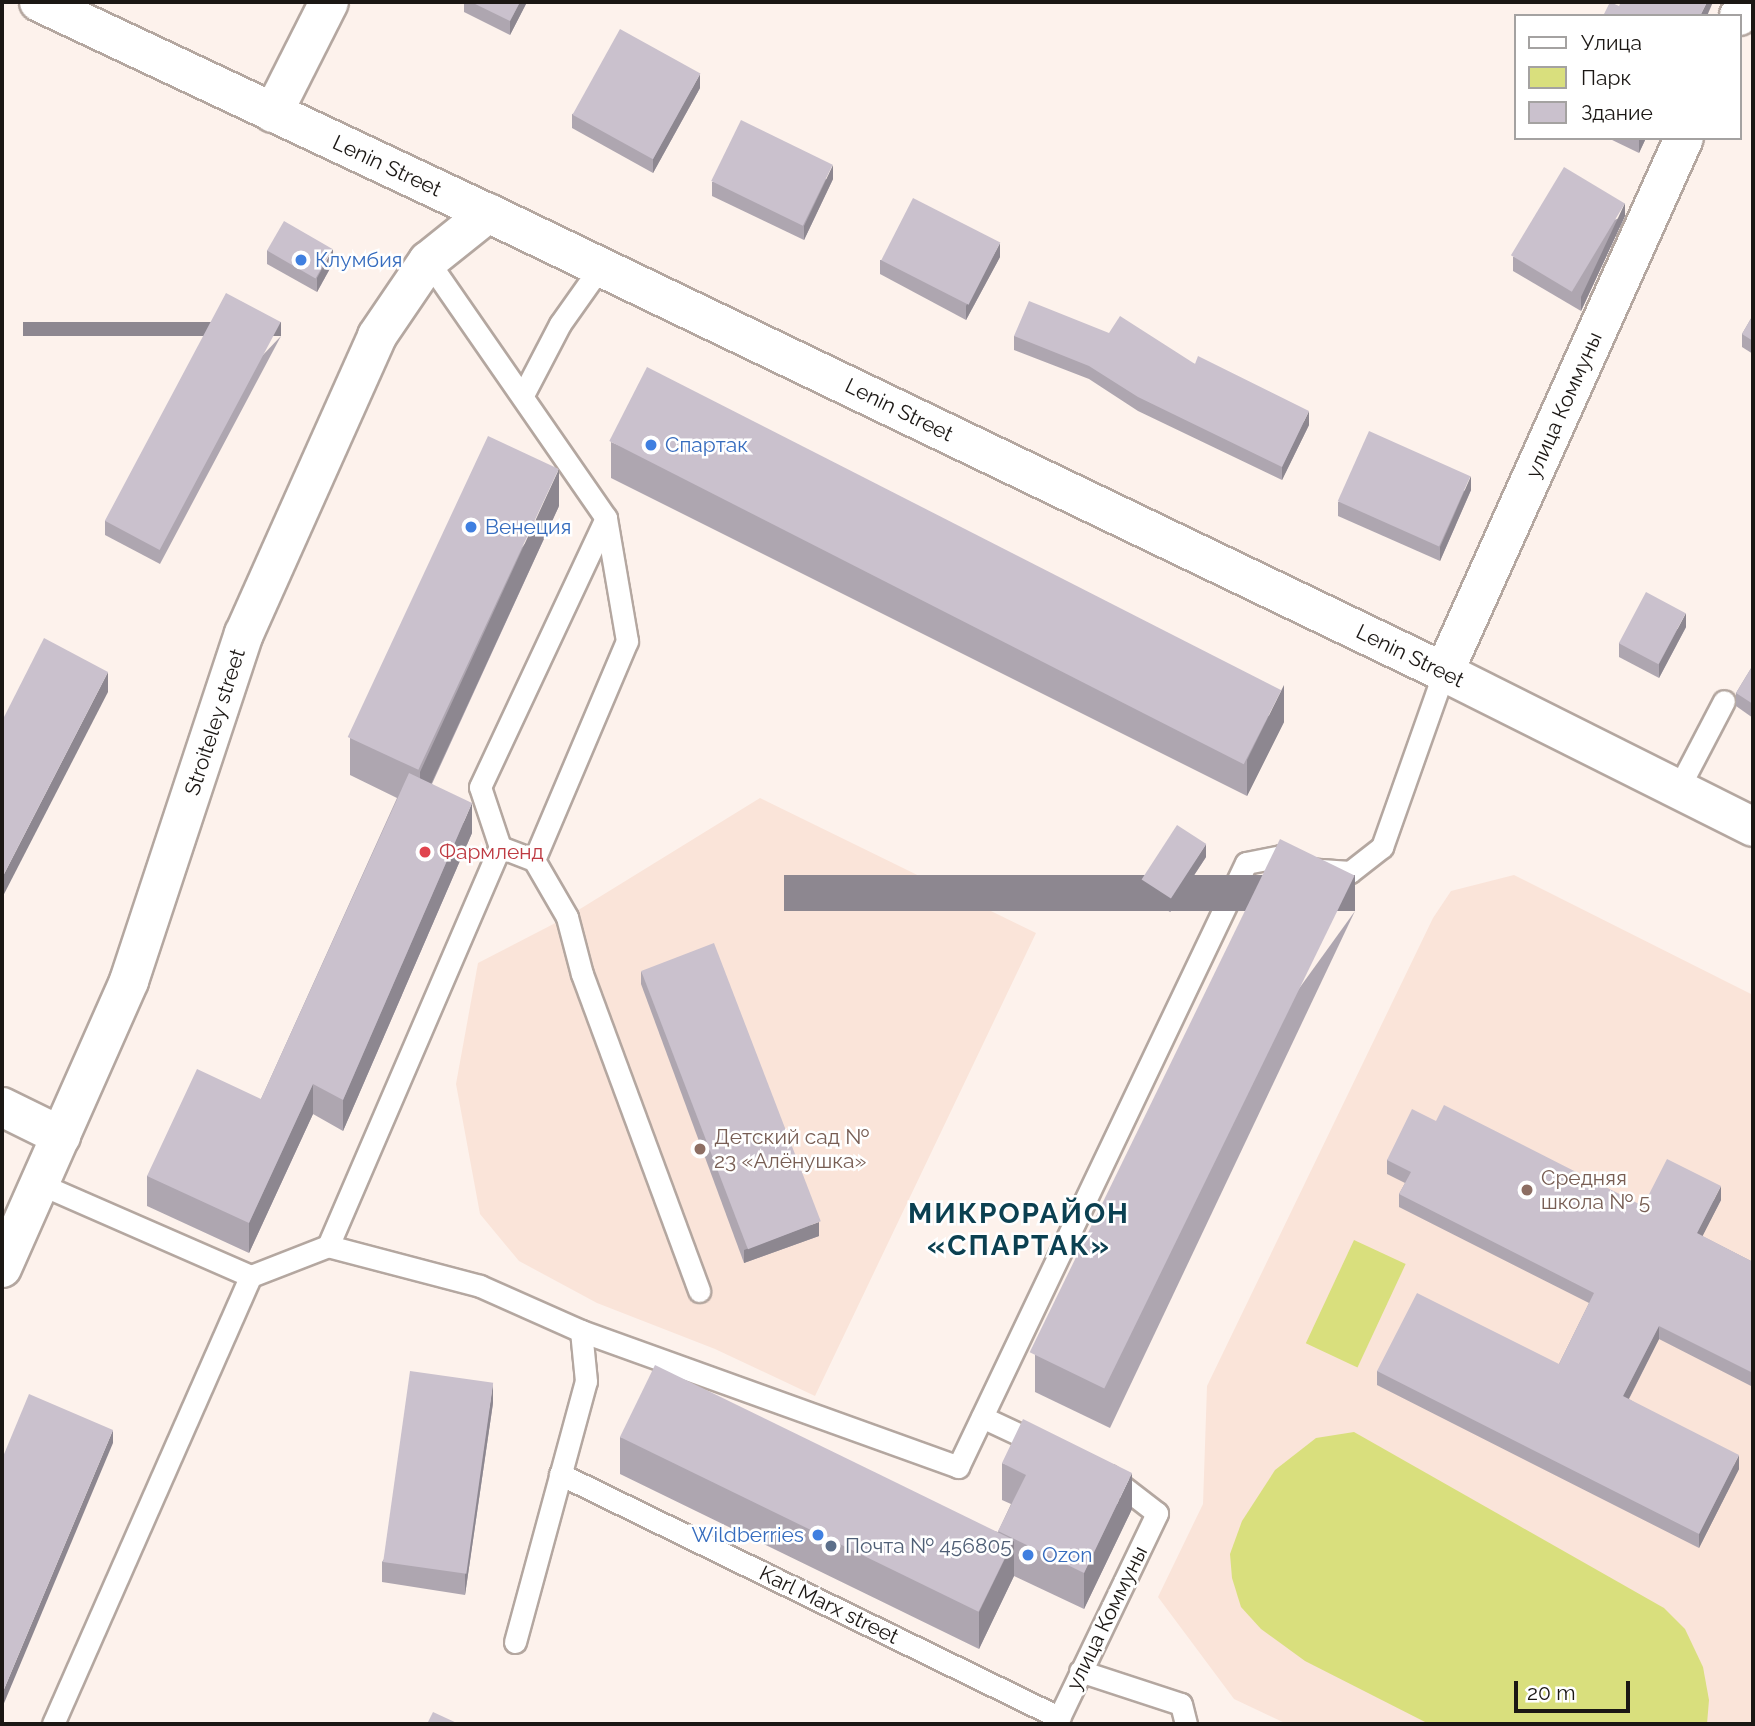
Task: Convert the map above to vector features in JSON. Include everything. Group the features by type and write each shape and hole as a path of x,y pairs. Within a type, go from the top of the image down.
{"street":[{"name":"Lenin Street","path":"39,2 601,266 1444,672 1753,827"},
{"path":"273,113 329,2"},
{"name":"улица Коммуны","path":"1444,672 1683,140"},
{"name":"Stroiteley street","path":"2,1268 129,981 244,634 377,337 428,261 488,213"},
{"path":"5,1117 61,1136"}],"lane":[{"path":"428,261 606,518 627,641 534,860"},
{"path":"523,395 560,324 601,266"},
{"path":"328,1246 500,847 480,787 606,518"},
{"path":"40,1184 251,1276 328,1246 480,1286 581,1331 958,1467 1246,863 1281,856 1306,869 1350,872 1382,848 1444,672"},
{"path":"1678,789 1724,701"},
{"path":"500,847 534,860 567,917 582,974 699,1291"},
{"path":"53,1724 251,1276"},
{"path":"515,1642 586,1381 581,1331"},
{"path":"982,1417 1057,1452"},
{"name":"улица Коммуны","path":"1058,1721 1157,1513 1119,1481 1094,1469"},
{"name":"Karl Marx street","path":"560,1474 1058,1721"},
{"path":"1080,1671 1181,1704 1186,1724"}],"shaded area":[{"name":"Детский сад № 23 «Алёнушка»","path":"760,798 1036,933 815,1396 715,1349 597,1303 519,1261 480,1214 456,1084 478,963 567,917"},
{"name":"Средняя школа № 5","path":"1514,875 1753,995 1753,1724 1287,1724 1234,1699 1158,1597 1203,1504 1207,1386 1433,918 1451,891"}],"green space":[{"path":"1354,1240 1406,1264 1357,1367 1306,1343"},
{"path":"1354,1432 1664,1608 1685,1629 1703,1667 1709,1700 1707,1724 1429,1724 1305,1661 1261,1629 1241,1607 1232,1578 1230,1554 1242,1521 1275,1470 1316,1438"}],"building":[{"path":"471,2 520,2 510,21"},
{"path":"1610,2 1619,6 1621,2 1707,2 1701,14 1604,14"},
{"path":"620,29 700,74 653,159 572,115"},
{"path":"741,120 833,165 803,226 711,181"},
{"path":"1564,167 1625,204 1572,292 1511,255"},
{"path":"913,198 1000,242 969,305 881,260"},
{"path":"284,221 332,249 315,278 267,250"},
{"path":"226,293 281,322 160,550 105,521"},
{"path":"1029,301 1109,333 1120,316 1195,364 1198,356 1309,411 1282,467 1138,397 1089,366 1014,336"},
{"path":"1753,315 1753,341 1742,334"},
{"path":"647,367 1281,690 1244,764 609,441"},
{"path":"1369,431 1470,476 1439,546 1338,501"},
{"path":"488,436 559,469 418,770 348,737"},
{"path":"1646,592 1686,613 1659,664 1619,643"},
{"path":"44,638 108,672 2,878 2,721"},
{"path":"1753,665 1753,704 1736,693"},
{"path":"409,773 472,803 343,1100 313,1084 249,1223 147,1176 197,1069 261,1099"},
{"path":"1177,825 1206,844 1171,899 1142,880"},
{"path":"1280,839 1355,875 1104,1389 1030,1352"},
{"path":"714,943 821,1221 748,1249 641,971"},
{"path":"1444,1105 1643,1206 1667,1159 1721,1186 1697,1233 1753,1262 1753,1373 1659,1326 1623,1396 1739,1455 1699,1534 1377,1371 1417,1293 1559,1364 1594,1293 1399,1194 1411,1172 1387,1160 1412,1109 1436,1121"},
{"path":"655,1365 1014,1540 979,1612 620,1437"},
{"path":"410,1371 493,1383 466,1574 383,1562"},
{"path":"29,1394 113,1430 2,1694 2,1459"},
{"path":"1023,1419 1132,1473 1084,1573 998,1531 1026,1475 1002,1463"},
{"path":"433,1712 459,1724 427,1724"}],"place":[{"name":"Клумбия","path":"301,260"},
{"name":"Спартак","path":"651,445"},
{"name":"Венеция","path":"471,527"},
{"name":"Фармленд","path":"425,852"},
{"name":"Детский сад № 23 «Алёнушка»","path":"700,1149"},
{"name":"Средняя школа № 5","path":"1527,1190"},
{"name":"Wildberries","path":"818,1535"},
{"name":"Почта № 456805","path":"831,1546"},
{"name":"Ozon","path":"1028,1555"}],"district":[{"name":"МИКРОРАЙОН «СПАРТАК»","path":"1019,1230"}]}
